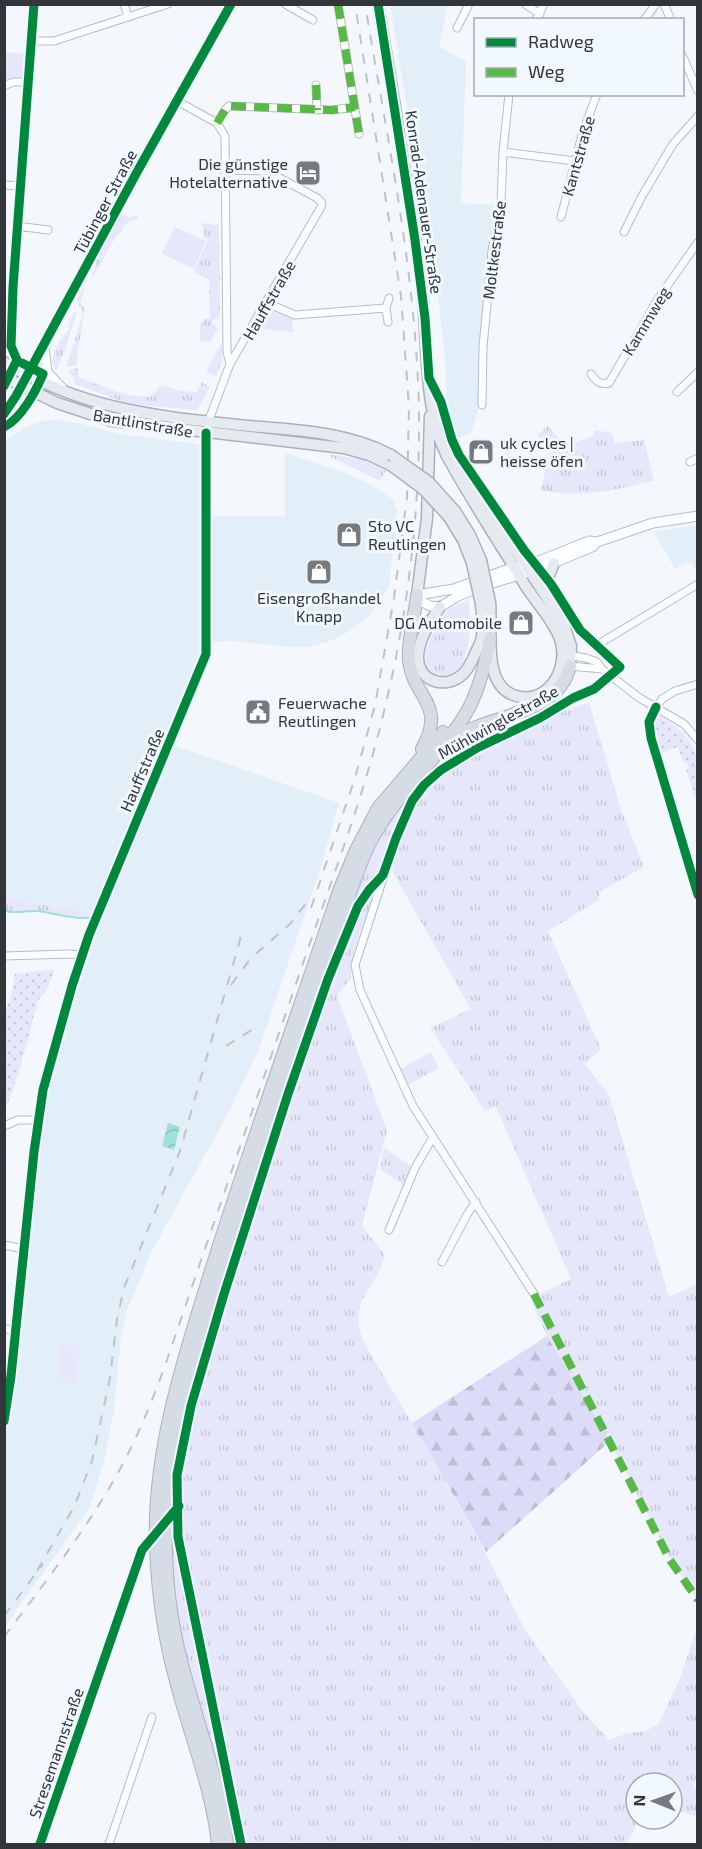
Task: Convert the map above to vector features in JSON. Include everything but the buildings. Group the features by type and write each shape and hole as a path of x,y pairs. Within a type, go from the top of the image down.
{"highway":[{"path":"417,597 410,664 430,706 432,716 428,737 417,761"},
{"path":"218,1845 204,1779 171,1663 160,1603 156,1522 167,1431 188,1345 222,1234 339,891 356,850 378,808 444,731 464,700 486,639"},
{"path":"227,1845 214,1777 181,1661 169,1589 166,1516 177,1432 202,1333 241,1209 360,866 370,842 391,808 434,756 463,716 475,694 484,669 486,639"},
{"path":"434,756 468,729 541,703 558,689 566,660"}],"main road":[{"name":"Konrad-Adenauer-Straße","path":"378,4 401,137 417,250 425,318 430,404 447,456 522,570 557,632 566,660"},
{"name":"Bantlinstraße","path":"4,362 67,393 126,411 334,436 369,445 392,460"},
{"name":"Bantlinstraße","path":"4,377 69,408 112,421 344,448 392,460"},
{"path":"417,597 427,518 430,404"},
{"path":"392,460 452,514 463,540 477,562 485,603 486,639 495,677 503,689 514,695 527,697 543,692 555,680 566,660"},
{"path":"546,596 547,580 554,563"},
{"name":"Konrad-Adenauer-Straße","path":"522,570 546,596 567,630 572,646 566,660"},
{"path":"440,607 428,625 418,660 426,677 433,682 442,683 461,676 486,639"}],"street":[{"path":"11,346 17,226 34,4"},
{"path":"124,4 128,17"},
{"path":"32,41 54,41 168,4"},
{"name":"Tübinger Straße","path":"4,414 28,375 231,4"},
{"path":"285,4 313,20"},
{"path":"338,4 360,134"},
{"path":"457,28 469,4"},
{"path":"525,4 538,17 544,4"},
{"path":"646,18 656,4"},
{"path":"664,4 670,18"},
{"path":"684,60 698,91"},
{"path":"4,86 13,82 29,82"},
{"path":"316,85 317,110"},
{"name":"Moltkestraße","path":"482,405 483,346 492,251 501,203 509,96"},
{"name":"Kantstraße","path":"561,217 583,131 596,96"},
{"path":"177,101 217,123 225,136 227,352 231,364"},
{"path":"217,123 230,106 317,110 355,107"},
{"path":"624,232 673,144 698,116"},
{"path":"503,152 575,161"},
{"name":"Hauffstraße","path":"4,1421 41,1096 82,955 205,659 207,646 206,433 208,421 218,391 231,364 320,212 321,203 317,198 267,171 225,170"},
{"path":"4,185 20,186"},
{"path":"17,226 48,230"},
{"name":"Kammweg","path":"591,374 597,381 603,384 609,383 658,299 698,243"},
{"path":"388,322 386,308 389,298"},
{"path":"267,303 294,315 386,308"},
{"path":"44,344 47,372 67,393"},
{"path":"678,392 698,372"},
{"path":"417,597 430,606 440,607 458,596 589,541 597,542 653,523 698,516"},
{"path":"417,597 554,563 592,547 597,542"},
{"path":"602,642 698,584"},
{"path":"566,660 602,669 638,697 684,724 698,740"},
{"path":"566,660 597,662 602,669"},
{"name":"Mühlwinglestraße","path":"534,1294 408,1097 360,990 356,972 360,949 396,838 416,795 441,770 477,748 594,689 610,674"},
{"path":"698,684 667,695 656,707 649,722 651,738 698,896"},
{"path":"5,958 82,955"},
{"path":"4,1126 18,1120 38,1120"},
{"path":"389,1230 415,1168 433,1137"},
{"path":"442,1262 476,1202"},
{"path":"4,1245 24,1249"},
{"path":"4,1329 16,1330"},
{"name":"Stresemannstraße","path":"40,1845 100,1671"},
{"path":"109,1845 152,1717"}],"shaded area":[{"path":"390,5 448,5 439,46 466,62 461,203 498,205 480,405 471,433 456,438 448,419 438,294"},
{"path":"50,419 121,434 205,445 207,516 285,516 285,453 370,484 393,499 397,511 389,586 369,616 342,636 307,647 232,641 207,643 170,744 339,803 321,867 259,1049 231,1108 152,1251 127,1310 121,1337 114,1411 104,1462 89,1509 5,1626 5,1421 40,1102 97,915 5,897 5,441 30,425"},
{"path":"697,525 697,573 691,563 675,569 654,532"}],"green space":[{"path":"5,52 31,54 29,82 5,86"},
{"path":"120,213 130,218 138,215 138,218 126,224 122,232 116,236 90,282 99,253"},
{"path":"202,223 219,225 220,315 212,321 218,329 210,342 200,340 200,326 205,319 210,318 209,280 194,272 208,239 204,237"},
{"path":"174,227 206,241 194,269 162,254"},
{"path":"85,288 80,302 85,309 77,365 66,367 83,314 78,299 82,289"},
{"path":"272,311 292,319 293,332 260,329"},
{"path":"74,312 76,314 66,348 56,371 53,364 54,353 70,328 68,327"},
{"path":"223,342 222,363 216,376 206,372"},
{"path":"78,368 78,377 140,397 150,397 162,385 180,391 197,392 202,382 210,387 197,410 129,404 73,383 74,378 68,370"},
{"path":"548,426 566,446 593,436 595,430 612,433 614,443 644,440 654,481 583,493 554,493 540,490 551,451 537,435"},
{"path":"330,454 363,460 386,471 380,481 331,457"},
{"path":"469,599 468,644 461,666 454,673 444,675 433,672 428,668 426,655 435,629 448,610"},
{"path":"589,702 621,809 644,867 599,892 599,900 548,931 601,1049 585,1064 609,1095 669,1297 697,1284 697,1599 670,1559 610,1441 547,1336 530,1299 571,1279 496,1107 485,1111 430,1028 471,1009 387,862 406,815 429,782 478,748"},
{"path":"661,717 684,734 695,752 698,774 697,802 686,769 689,768 686,761 683,762 678,747 660,753 653,726 655,720"},
{"path":"412,794 393,837 352,956 351,978 337,996 387,1130 362,1226 385,1255 381,1268 364,1296 359,1315 360,1328 364,1343 485,1552 524,1628 581,1709 609,1740 625,1734 646,1731 659,1723 681,1676 697,1626 698,1770 693,1788 697,1790 697,1817 684,1812 684,1771 624,1771 624,1831 633,1831 626,1844 232,1844 181,1643 171,1569 170,1523 176,1459 186,1407 221,1284 354,897 381,833"},
{"path":"4,897 98,915 96,919 71,918 36,911 10,913 5,910"},
{"path":"55,969 48,988 37,1002 37,1010 10,1099 5,1106 5,1011 10,1000 15,974"},
{"path":"431,1052 439,1068 406,1086 399,1070"},
{"path":"384,1148 412,1167 403,1185 380,1169"},
{"path":"547,1336 610,1441 486,1552 412,1423"},
{"path":"61,1345 79,1347 76,1383 58,1381"}],"water":[{"path":"168,1123 180,1127 174,1150 162,1146"}],"waterway":[{"path":"4,910 37,911 75,918 89,918"}],"railway":[{"path":"311,908 355,778 375,705 394,598 407,497 409,407 401,296 355,4"},
{"path":"4,1637 84,1528 126,1459 148,1410 345,842 377,741 392,675 409,576 416,510 419,443 418,388 415,332 402,223 365,4"},
{"path":"231,985 251,958 290,924 311,897"},
{"path":"37,1571 74,1507 92,1461 110,1378 117,1319 124,1288 180,1151 242,933"},
{"path":"226,1046 253,1029"},
{"path":"4,1616 43,1564"}],"marked path":[{"path":"338,4 359,134"},
{"path":"316,85 317,110"},
{"path":"217,123 229,106 332,110 355,107"},
{"path":"534,1294 670,1560 698,1600"}],"cycle path":[{"path":"4,386 17,360 11,346 13,287 34,4"},
{"path":"4,414 231,4"},
{"path":"241,1844 178,1537 177,1475 191,1406 288,1094 328,979 358,906 383,875 412,801 424,785 441,770 477,748 594,689 620,667 580,630 551,584 524,550 459,455 452,440 441,402 429,378 425,318 415,240 378,4"},
{"path":"4,427 22,411 43,374 22,363"},
{"path":"4,1421 43,1090 89,935 206,654 206,433"},
{"path":"656,707 649,722 651,738 698,895"},
{"path":"40,1844 142,1550 179,1506"}],"place":[{"name":"Die günstige Hotelalternative","path":"308,173"},
{"name":"uk cycles | heisse öfen","path":"481,452"},
{"name":"Sto VC Reutlingen","path":"349,535"},
{"name":"Eisengroßhandel Knapp","path":"319,572"},
{"name":"DG Automobile","path":"521,623"},
{"name":"Feuerwache Reutlingen","path":"258,712"}]}
